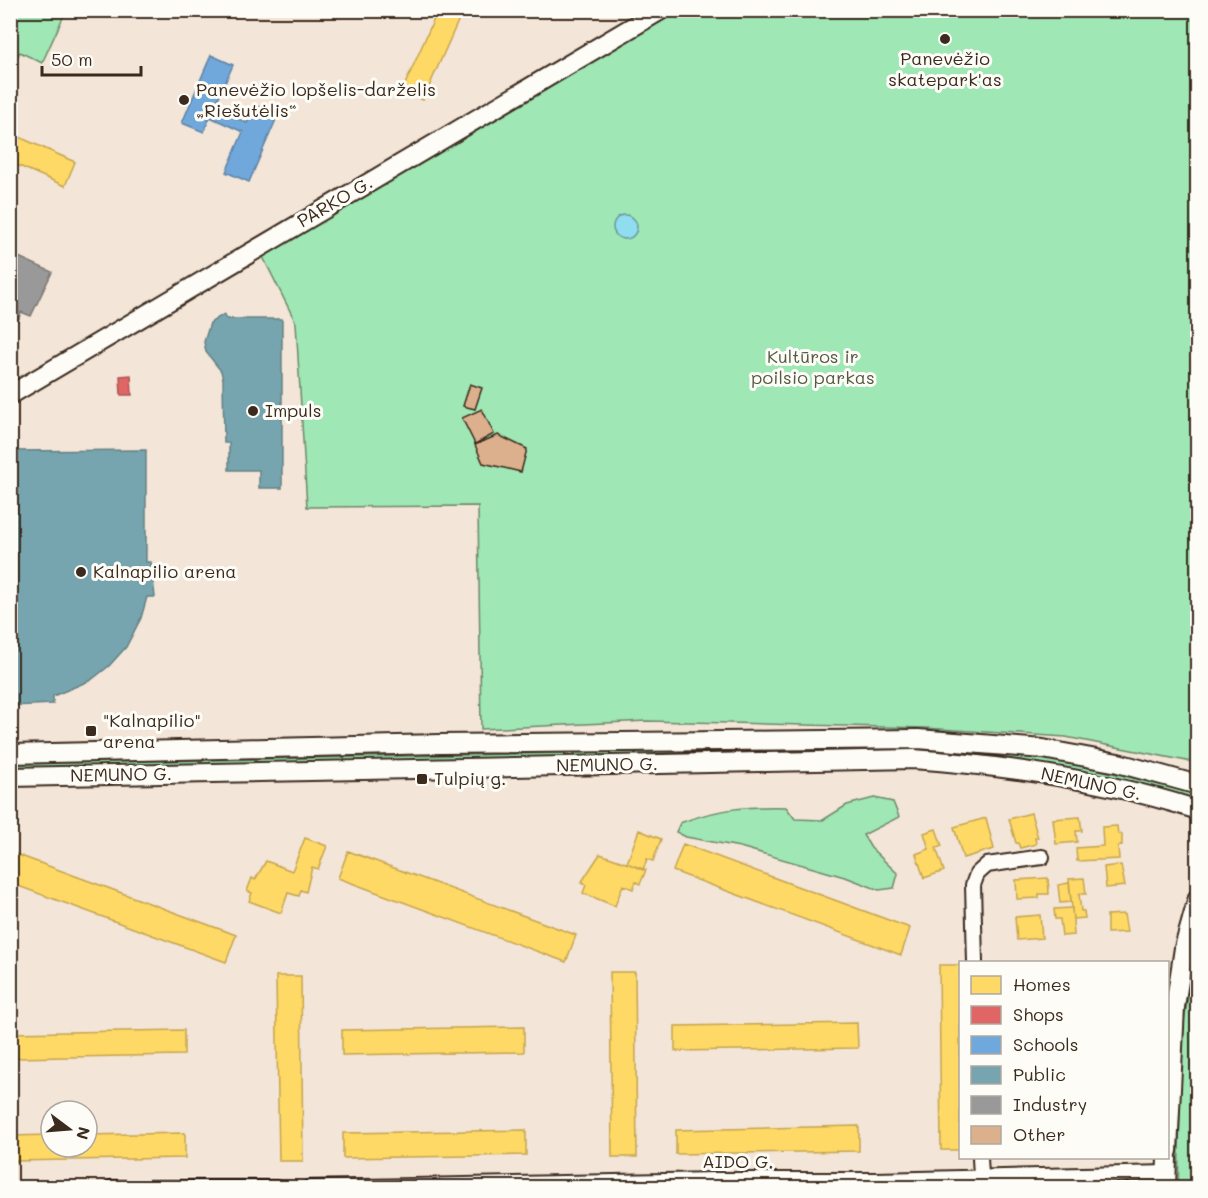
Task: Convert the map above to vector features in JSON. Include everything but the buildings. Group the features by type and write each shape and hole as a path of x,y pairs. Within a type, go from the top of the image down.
{"main road":[{"name":"PARKO G.","path":"10,395 661,10"},
{"name":"NEMUNO G.","path":"10,754 440,744 918,740 1043,749 1118,764 1197,785"},
{"name":"NEMUNO G.","path":"10,777 913,759 1038,772 1133,792 1197,810"},
{"path":"1169,1115 1175,1006 1184,948 1197,898"}],"street":[{"path":"975,961 973,885 977,874 987,864 1042,857"},
{"path":"980,1159 981,1176"},
{"name":"AIDO G.","path":"309,1188 715,1184 1167,1173"},
{"path":"111,1188 276,1188"}],"green space":[{"path":"11,10 66,11 42,63 20,52 11,69"},
{"name":"Kultūros ir poilsio parkas","path":"675,11 1197,11 1197,763 1066,737 925,728 647,721 481,729 478,506 307,507 296,323 262,255"},
{"path":"912,746 1064,761 1197,794 1198,800 1094,773 981,757 11,770 10,764"},
{"path":"874,798 893,802 899,817 863,835 871,848 898,874 894,888 879,890 848,878 740,847 686,837 676,832 680,823 693,818 745,808 786,807 795,819 823,820 847,805"},
{"path":"1197,943 1197,1187 1178,1188 1182,1033"}],"water":[{"path":"625,215 630,216 636,222 636,232 630,238 625,239 620,238 614,232 613,227 614,222 620,216"}],"place":[{"name":"Panevėžio skatepark'as","path":"945,39"},
{"name":"Panevėžio lopšelis-darželis „Riešutėlis“","path":"184,100"},
{"name":"Impuls","path":"253,411"},
{"name":"Kalnapilio arena","path":"81,572"},
{"name":"\"Kalnapilio\" arena","path":"91,731"},
{"name":"Tulpių g.","path":"422,779"}]}
